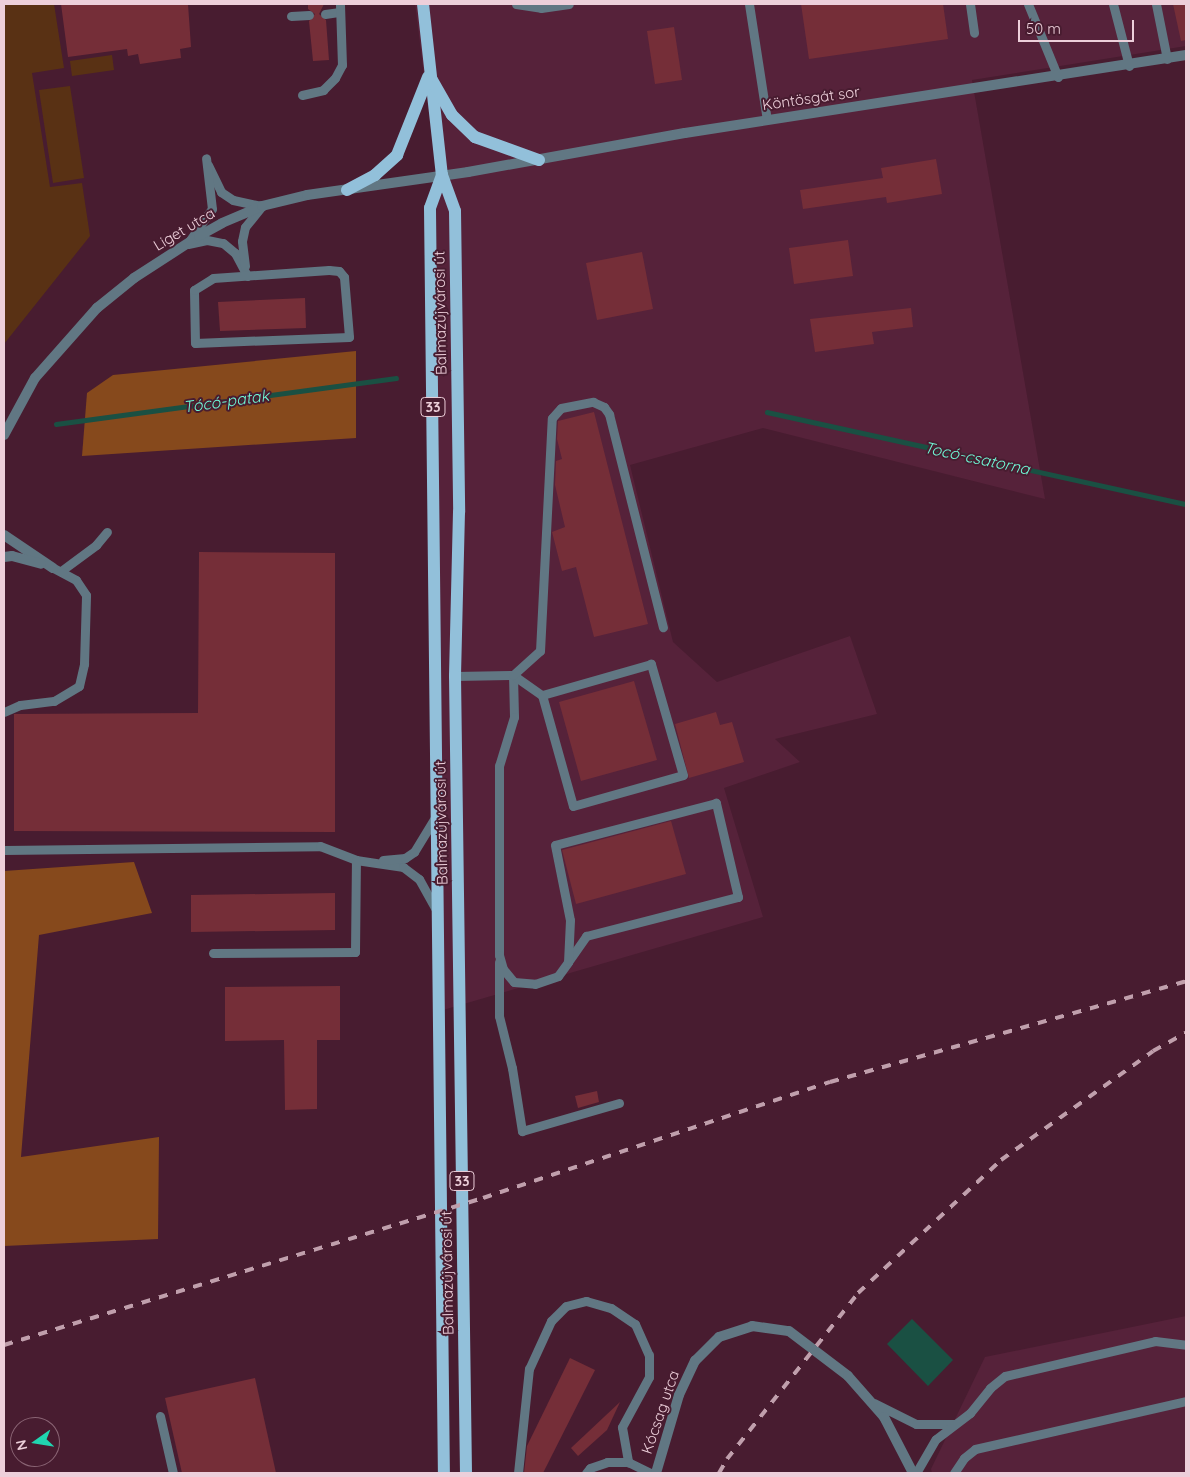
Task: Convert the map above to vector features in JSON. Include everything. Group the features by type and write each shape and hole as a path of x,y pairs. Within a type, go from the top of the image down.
{"main road":[{"name":"Balmazújvárosi út","path":"423,4 428,74 442,175 455,211 459,512 455,676 466,1473"},
{"path":"428,74 452,115 475,137 539,160"},
{"path":"347,190 375,175 397,155 428,74"},
{"name":"Balmazújvárosi út","path":"442,175 430,208 444,1473"}],"street":[{"name":"Köntösgát sor","path":"442,175 767,120 1129,66 1186,55"},
{"name":"Liget utca","path":"4,435 6,425 35,378 97,308 134,278 222,222 262,206 307,195 442,175"},
{"path":"4,535 57,569"},
{"path":"4,557 12,556 57,569"},
{"name":"Kócsag utca","path":"656,1473 691,1368 705,1348 736,1329 772,1326 789,1330 834,1364 874,1403 897,1438 915,1473"}],"lane":[{"path":"516,4 540,8 569,4"},
{"path":"749,4 767,120"},
{"path":"970,4 974,33"},
{"path":"1028,4 1058,77"},
{"path":"1113,4 1129,66"},
{"path":"1156,4 1167,59"},
{"path":"302,95 323,90 338,72 343,46 340,8 325,14"},
{"path":"291,16 309,15"},
{"path":"186,244 207,220 212,209 206,158 221,192 233,200 262,206 245,227 242,241 247,276"},
{"path":"186,244 207,240 223,243 235,253 247,276"},
{"path":"338,271 344,277 348,337 195,343 194,290 213,278 247,276 338,271"},
{"path":"619,1103 522,1131 512,1068 498,1016 499,766 514,717 513,675 540,651 551,427 554,413 561,408 593,402 604,407 609,414 663,628"},
{"path":"4,712 20,705 54,701 79,686 84,664 86,596 76,580 57,569 96,545 107,532"},
{"path":"455,676 513,675 542,695 573,806 682,775 651,664 542,695"},
{"path":"498,954 503,969 514,982 535,984 558,976 568,962 586,936 738,897 716,803 555,845 570,920 568,962"},
{"path":"373,861 405,858 414,852 436,815"},
{"path":"4,850 320,846 356,860 403,866 419,880 437,912"},
{"path":"212,954 355,952 356,860"},
{"path":"518,1473 529,1369 551,1321 566,1306 586,1301 611,1308 635,1324 649,1355 649,1377 622,1427 628,1462"},
{"path":"915,1473 936,1439 970,1413 997,1381 1015,1372 1155,1341 1186,1344"},
{"path":"954,1473 964,1458 975,1450 1186,1402"},
{"path":"874,1403 916,1424 955,1424"},
{"path":"160,1416 172,1473"},
{"path":"586,1473 590,1468 608,1462 628,1462 651,1473"}],"shaded area":[{"path":"4,4 54,4 64,68 32,73 50,187 82,183 90,236 4,344"},
{"path":"415,4 1186,4 1186,46 972,80 1045,499 763,428 630,465 673,642 717,682 850,636 877,714 775,739 800,762 724,788 763,917 443,1010 436,170"},
{"path":"112,55 114,70 72,76 70,61"},
{"path":"70,86 84,178 53,183 39,90"},
{"path":"356,351 356,438 82,456 87,393 113,375"},
{"path":"134,862 152,913 39,935 21,1157 159,1137 158,1239 4,1246 4,871"},
{"path":"1186,1316 1186,1473 932,1473 931,1469 985,1357"},
{"path":"912,1319 953,1360 928,1386 887,1344"}],"building":[{"path":"61,4 188,4 191,47 180,49 181,58 140,64 138,54 128,56 127,49 68,57"},
{"path":"308,4 324,4 319,14 326,20 329,60 313,61 309,21 315,14 308,9"},
{"path":"801,4 943,4 948,39 809,59"},
{"path":"1173,4 1186,4 1186,40 1181,41"},
{"path":"674,27 682,80 655,84 647,31"},
{"path":"936,159 942,194 887,203 886,197 803,209 800,190 883,178 881,168"},
{"path":"848,240 853,276 794,284 789,248"},
{"path":"642,252 653,309 597,320 586,263"},
{"path":"305,298 306,328 220,331 218,302"},
{"path":"911,308 913,327 872,332 874,344 815,352 810,319"},
{"path":"594,412 648,624 594,637 576,567 562,571 552,532 565,527 555,485 556,461 562,459 557,439 558,421"},
{"path":"199,552 335,553 335,832 14,831 14,714 198,713"},
{"path":"634,681 657,760 581,781 559,702"},
{"path":"716,712 720,725 732,722 744,762 689,778 675,724"},
{"path":"671,821 686,874 576,904 562,850"},
{"path":"335,893 335,930 191,932 191,895"},
{"path":"340,986 340,1040 317,1040 317,1109 285,1110 284,1040 225,1041 225,987"},
{"path":"597,1091 599,1102 578,1108 575,1096"},
{"path":"570,1358 595,1370 543,1473 524,1473 527,1446"},
{"path":"255,1378 276,1473 182,1473 165,1398"},
{"path":"620,1402 607,1430 578,1456 571,1448"}],"waterway":[{"name":"Tócó-patak","path":"56,424 396,378"},
{"name":"Tocó-csatorna","path":"767,412 1186,504"}],"railway":[{"path":"4,1345 483,1198 830,1082 1186,981"},
{"path":"719,1473 727,1459 858,1293 1001,1160 1153,1051 1186,1033"}]}
